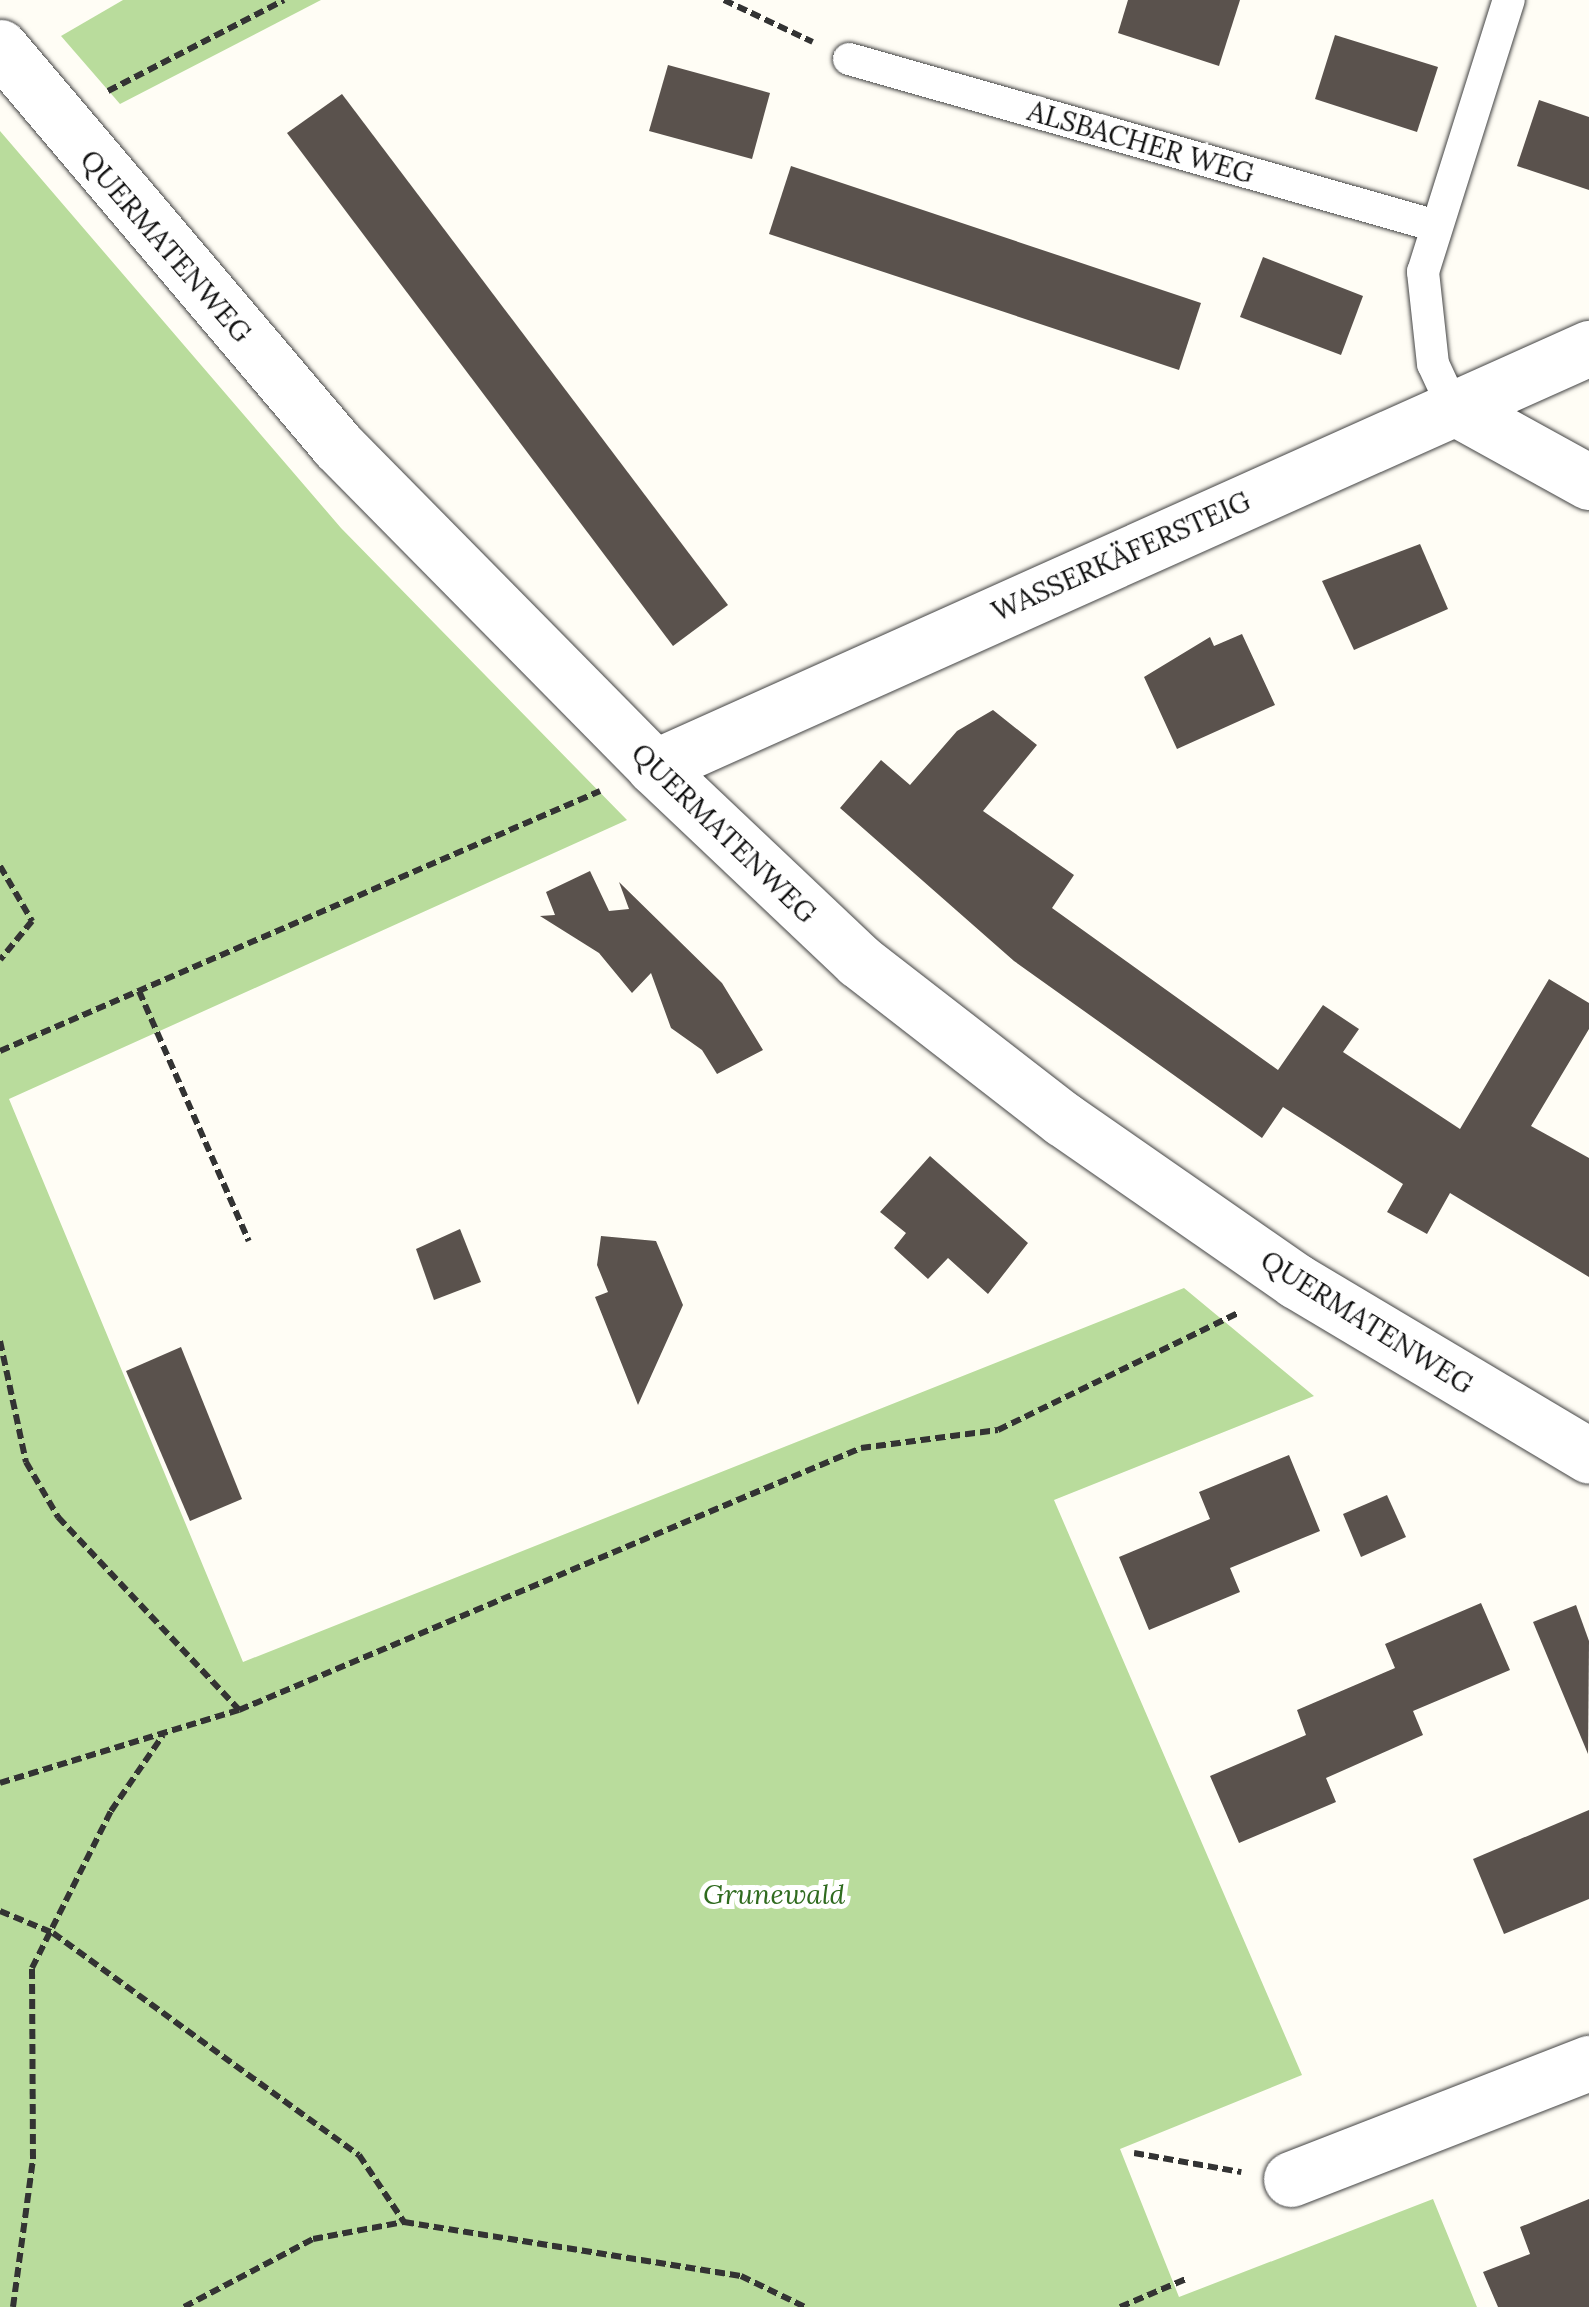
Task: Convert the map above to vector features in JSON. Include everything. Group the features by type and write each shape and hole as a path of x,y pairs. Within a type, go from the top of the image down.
{"street":[{"name":"QUERMATENWEG","path":"0,47 56,118 338,446 654,768 859,961 1063,1119 1296,1281 1589,1456"},
{"name":"WASSERKÄFERSTEIG","path":"654,768 1589,348"},
{"path":"1453,407 1589,482"},
{"path":"1291,2179 1589,2063"}],"lane":[{"path":"1453,407 1423,318 1432,226 1509,0"},
{"name":"ALSBACHER WEG","path":"849,59 1432,226"}],"path":[{"path":"56,118 284,0"},
{"path":"724,0 849,59"},
{"path":"0,1052 654,768"},
{"path":"0,866 32,921 0,960"},
{"path":"139,991 248,1242"},
{"path":"0,1783 239,1710 860,1448 998,1430 1238,1313"},
{"path":"0,1341 26,1462 58,1517 239,1710"},
{"path":"13,2307 33,2159 32,1968 53,1933 111,1810 164,1734"},
{"path":"0,1911 53,1933 359,2155 404,2222"},
{"path":"1134,2153 1291,2179"},
{"path":"184,2307 313,2238 404,2222 741,2276 805,2307"},
{"path":"1120,2307 1186,2278"}],"green space":[{"path":"123,0 321,0 120,104 61,36"},
{"name":"Grunewald","path":"0,131 341,528 627,820 9,1099 243,1662 1184,1288 1314,1396 1054,1500 1302,2075 1120,2149 1179,2297 1433,2199 1477,2307 0,2307"}],"building":[{"path":"1128,0 1240,0 1219,66 1118,33"},
{"path":"1335,35 1438,67 1417,132 1315,99"},
{"path":"668,65 770,93 752,159 649,131"},
{"path":"342,94 728,605 673,646 287,133"},
{"path":"1539,100 1589,117 1589,190 1517,166"},
{"path":"791,166 1201,303 1179,370 769,234"},
{"path":"1263,257 1363,296 1341,355 1240,317"},
{"path":"1420,544 1448,609 1354,650 1322,581"},
{"path":"1242,634 1275,705 1177,749 1144,677 1210,637 1214,646"},
{"path":"993,710 1037,745 983,811 1074,875 1052,908 1278,1070 1323,1005 1359,1029 1343,1052 1460,1129 1549,979 1589,1003 1589,1029 1531,1126 1589,1158 1589,1277 1450,1193 1427,1234 1387,1212 1403,1184 1283,1107 1262,1138 1014,961 840,808 881,760 910,785 957,731"},
{"path":"590,871 609,911 629,909 619,882 722,983 763,1050 717,1074 702,1050 671,1028 651,973 632,993 599,953 540,916 555,915 546,892"},
{"path":"930,1156 1028,1243 988,1294 948,1258 928,1279 894,1248 906,1233 880,1212"},
{"path":"460,1229 481,1282 434,1300 416,1249"},
{"path":"601,1236 656,1241 683,1305 638,1405 595,1297 608,1292 597,1265"},
{"path":"181,1347 242,1499 190,1521 126,1371"},
{"path":"1289,1455 1320,1531 1230,1568 1240,1592 1149,1630 1119,1557 1210,1519 1199,1492"},
{"path":"1387,1495 1406,1537 1361,1557 1343,1514"},
{"path":"1481,1603 1510,1670 1413,1711 1423,1735 1326,1778 1336,1802 1239,1843 1210,1776 1306,1735 1297,1710 1395,1668 1385,1644"},
{"path":"1576,1605 1589,1641 1588,1754 1533,1622"},
{"path":"1589,1810 1589,1899 1504,1934 1473,1859"},
{"path":"1589,2199 1589,2307 1498,2307 1483,2272 1530,2254 1520,2227"}]}
